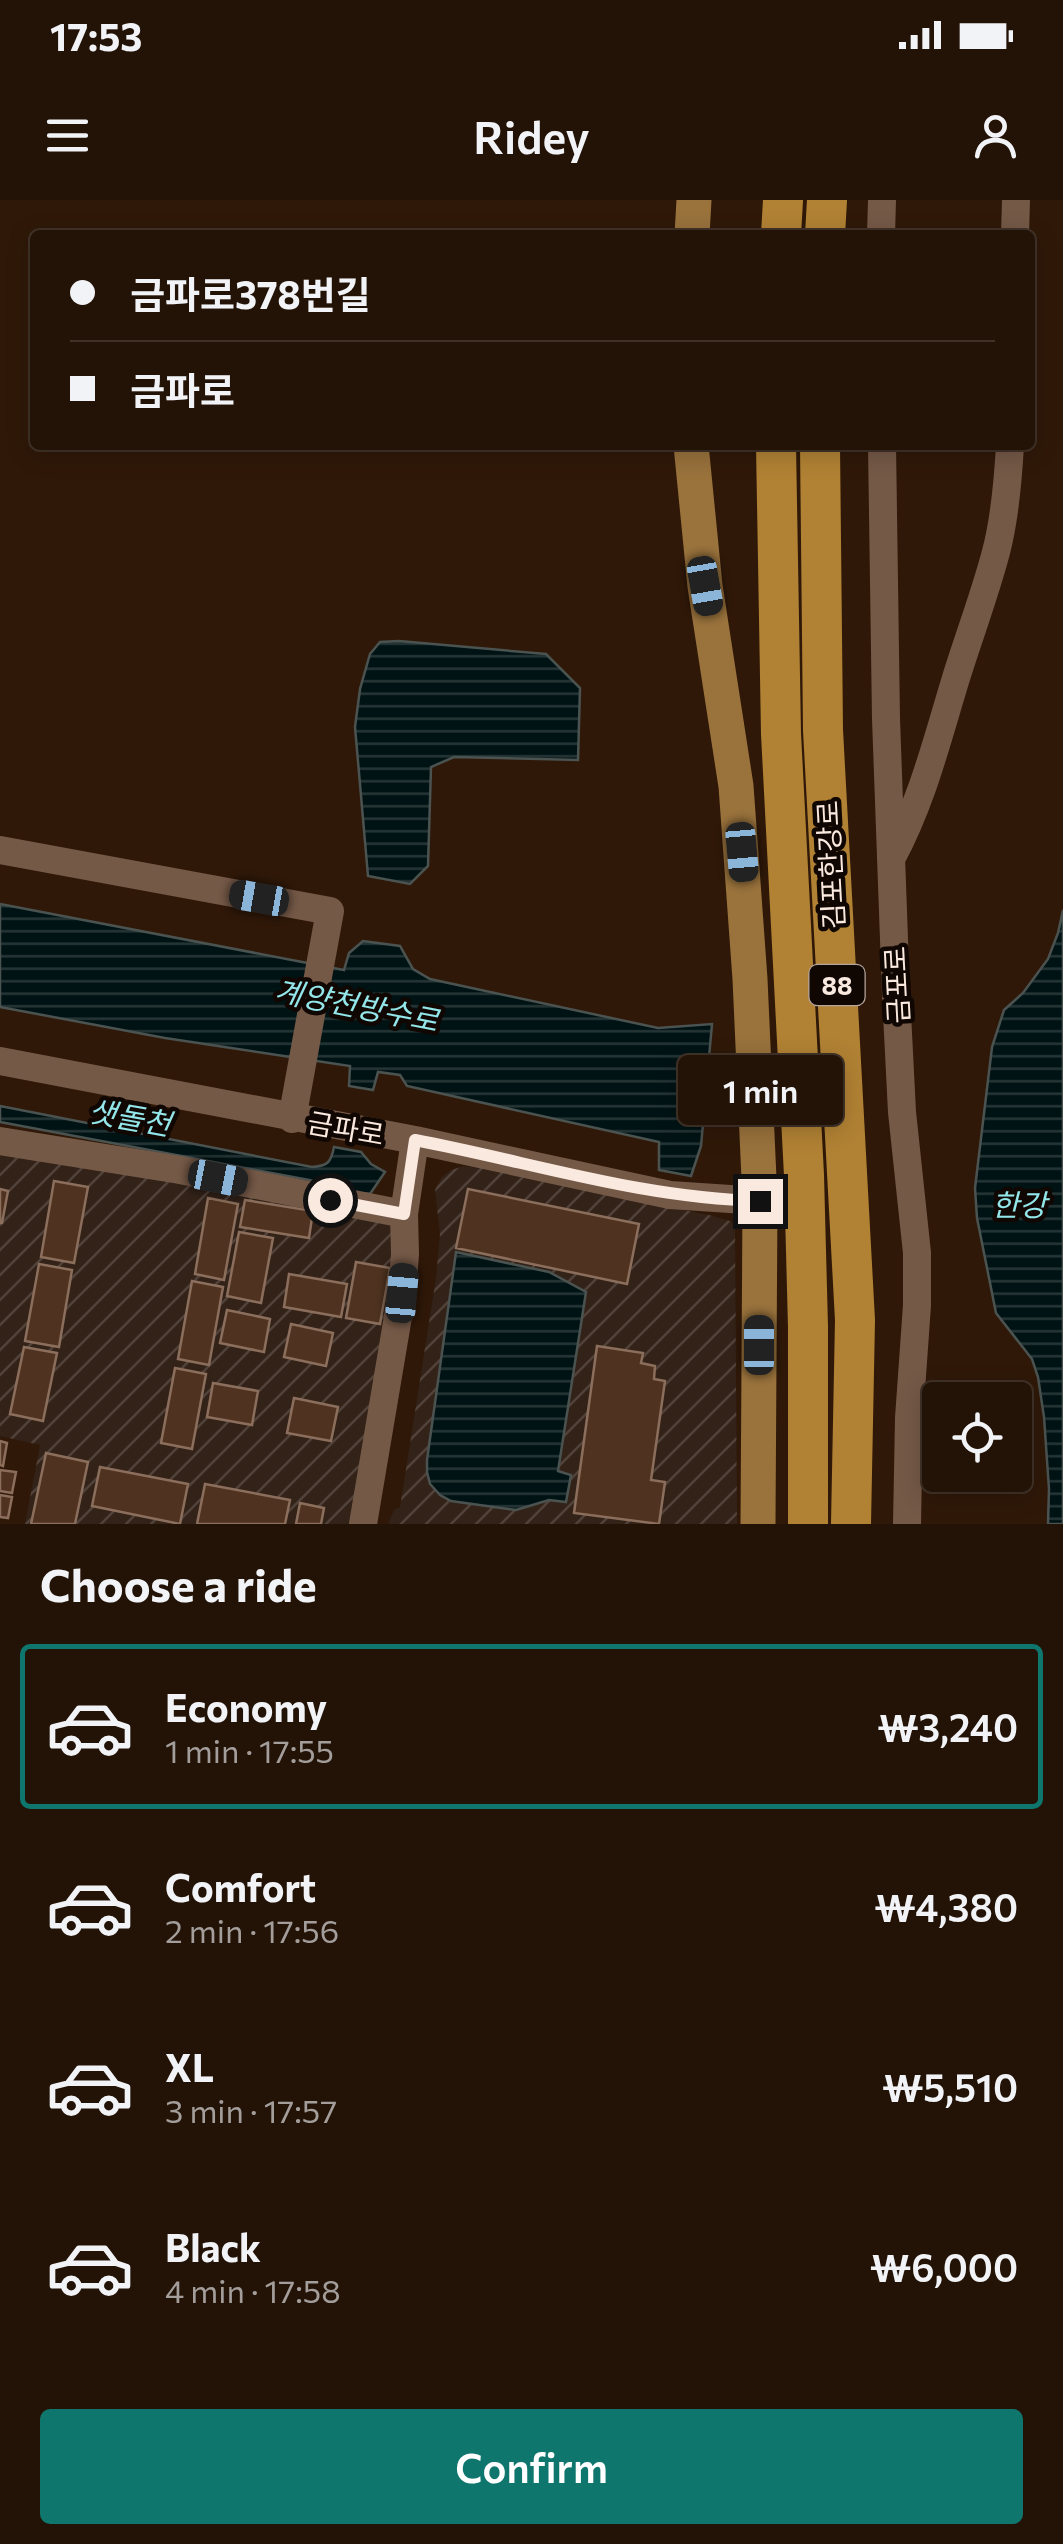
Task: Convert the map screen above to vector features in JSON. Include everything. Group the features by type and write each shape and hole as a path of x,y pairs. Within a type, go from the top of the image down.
{"highway":[{"path":"781,230 782,200"},
{"path":"825,230 827,200"},
{"name":"김포한강로","path":"776,450 781,734 804,1175 808,1524"},
{"name":"김포한강로","path":"820,450 823,730 855,1320 851,1524"}],"main road":[{"path":"692,230 694,200"},
{"path":"692,450 705,586 736,786 750,979 760,1201 758,1524"}],"street":[{"path":"881,230 882,200"},
{"path":"1015,230 1016,200"},
{"name":"금포로","path":"882,450 890,860 902,1112 916,1253 908,1524"},
{"path":"890,860 922,792 997,550 1010,450"},
{"name":"금파로","path":"0,850 330,912 293,1109 415,1140 670,1195 760,1201"},
{"path":"0,1062 293,1109"},
{"path":"363,1524 402,1293 404,1214 415,1140"},
{"path":"0,1141 180,1170 404,1214"}],"shaded area":[{"path":"0,1149 383,1219 391,1226 398,1243 354,1524 25,1524 40,1445 0,1436"},
{"path":"464,1166 713,1216 735,1226 737,1524 388,1524 394,1510 400,1507 436,1278 440,1234 435,1190 441,1178"}],"water":[{"path":"380,642 546,654 580,688 578,760 454,757 431,767 428,866 410,884 368,876 355,727 370,654"},
{"name":"계양천방수로","path":"0,904 344,970 349,953 363,941 400,946 413,969 430,979 658,1028 712,1024 701,1146 691,1176 659,1170 659,1142 407,1086 400,1075 378,1072 373,1090 349,1086 350,1066 165,1038 0,1007"},
{"name":"한강","path":"1063,910 1063,1524 1048,1524 1049,1489 1038,1377 1032,1359 996,1313 975,1188 992,1047 1004,1010 1023,993 1048,959"},
{"path":"0,1106 312,1167 328,1162 334,1147 361,1152 385,1172 370,1194 356,1193 309,1180 0,1122"},
{"path":"456,1252 549,1272 586,1292 558,1471 571,1475 566,1502 549,1500 516,1510 451,1501 430,1484 427,1460"}],"building":[{"path":"54,1181 88,1187 74,1263 41,1257"},
{"path":"0,1189 8,1191 2,1223 0,1223"},
{"path":"468,1189 639,1224 627,1284 456,1248"},
{"path":"208,1198 238,1204 224,1280 195,1274"},
{"path":"245,1200 313,1211 309,1238 240,1227"},
{"path":"239,1232 273,1238 261,1303 227,1296"},
{"path":"356,1262 390,1268 380,1324 346,1318"},
{"path":"39,1264 72,1270 59,1347 25,1341"},
{"path":"289,1274 347,1284 341,1317 284,1307"},
{"path":"192,1281 223,1287 209,1365 178,1359"},
{"path":"227,1310 270,1319 264,1352 220,1343"},
{"path":"291,1324 333,1333 326,1366 284,1357"},
{"path":"597,1346 643,1353 641,1363 655,1366 654,1379 665,1381 651,1480 665,1482 659,1524 574,1513"},
{"path":"24,1347 57,1353 43,1421 10,1414"},
{"path":"175,1368 206,1374 192,1449 161,1443"},
{"path":"213,1383 258,1391 252,1425 207,1417"},
{"path":"294,1398 338,1407 331,1441 287,1433"},
{"path":"0,1441 7,1443 3,1466 0,1465"},
{"path":"46,1453 88,1462 75,1524 31,1524"},
{"path":"100,1467 188,1484 180,1524 92,1506"},
{"path":"0,1470 16,1472 12,1493 0,1491"},
{"path":"205,1484 290,1500 285,1524 197,1524"},
{"path":"0,1495 12,1497 8,1518 0,1517"},
{"path":"300,1503 324,1508 321,1524 296,1524"}],"route":[{"path":"330,1200 404,1214 415,1140 670,1195 760,1201"}],"water label":[{"name":"샛돌천","path":"130,1116"}]}
